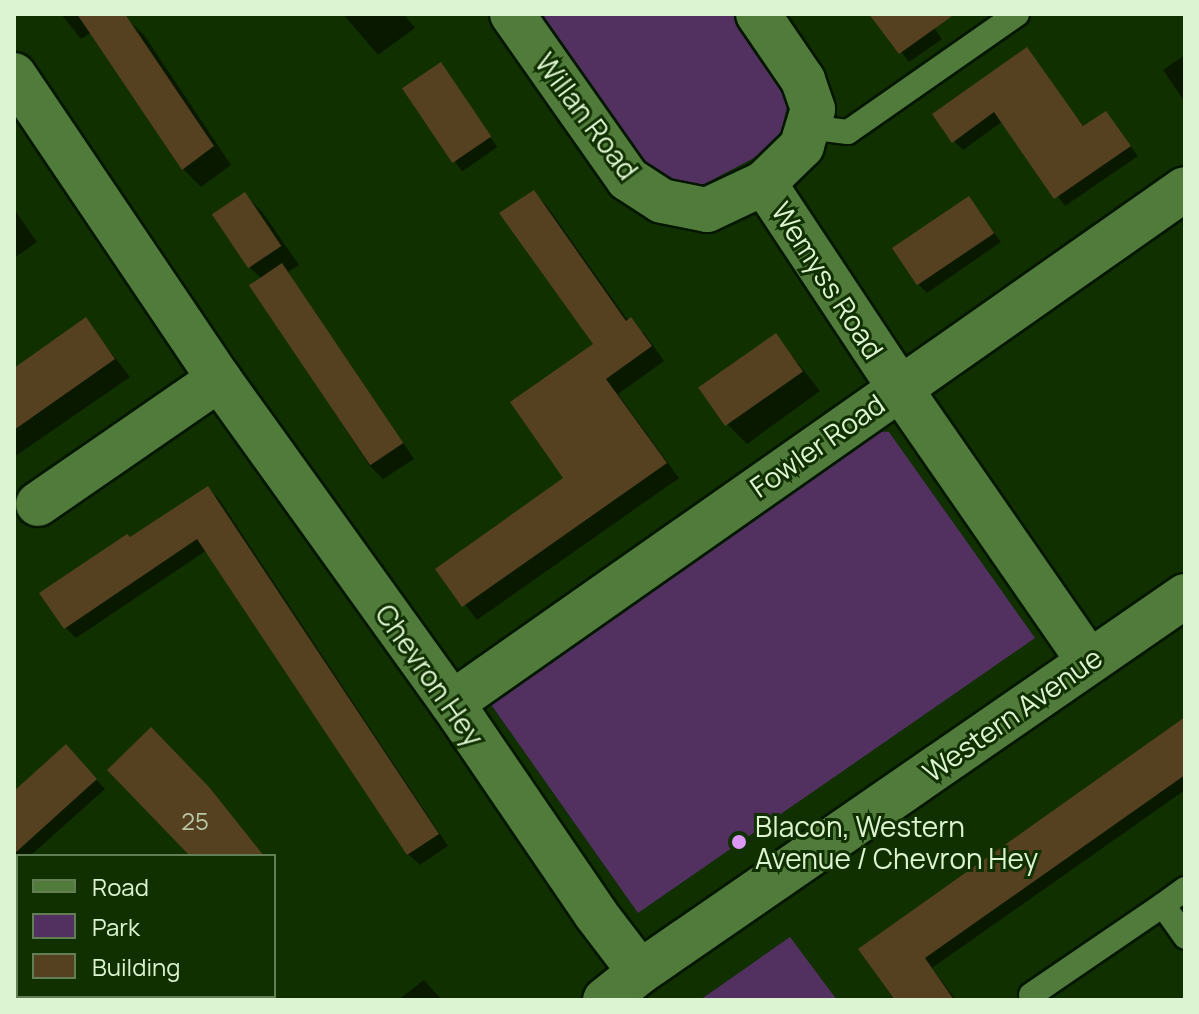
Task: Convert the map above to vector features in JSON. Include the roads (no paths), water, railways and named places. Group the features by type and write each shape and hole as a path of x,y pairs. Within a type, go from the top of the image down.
{"street":[{"name":"Willan Road","path":"512,14 628,179 662,201 707,210 764,183"},
{"path":"758,14 803,80 813,109 807,127"},
{"name":"Chevron Hey","path":"14,75 219,379 452,703 595,913 640,972"},
{"name":"Wemyss Road","path":"807,127 802,146 764,183 899,387 1089,661"},
{"name":"Fowler Road","path":"452,703 1185,189"},
{"path":"38,504 219,379"},
{"name":"Western Avenue","path":"605,1000 640,972 1185,596"}],"lane":[{"path":"807,127 848,132 1017,14"},
{"path":"1031,995 1185,889"},
{"path":"1163,905 1185,937"}],"place":[{"name":"Blacon, Western Avenue / Chevron Hey","path":"739,842"}]}
